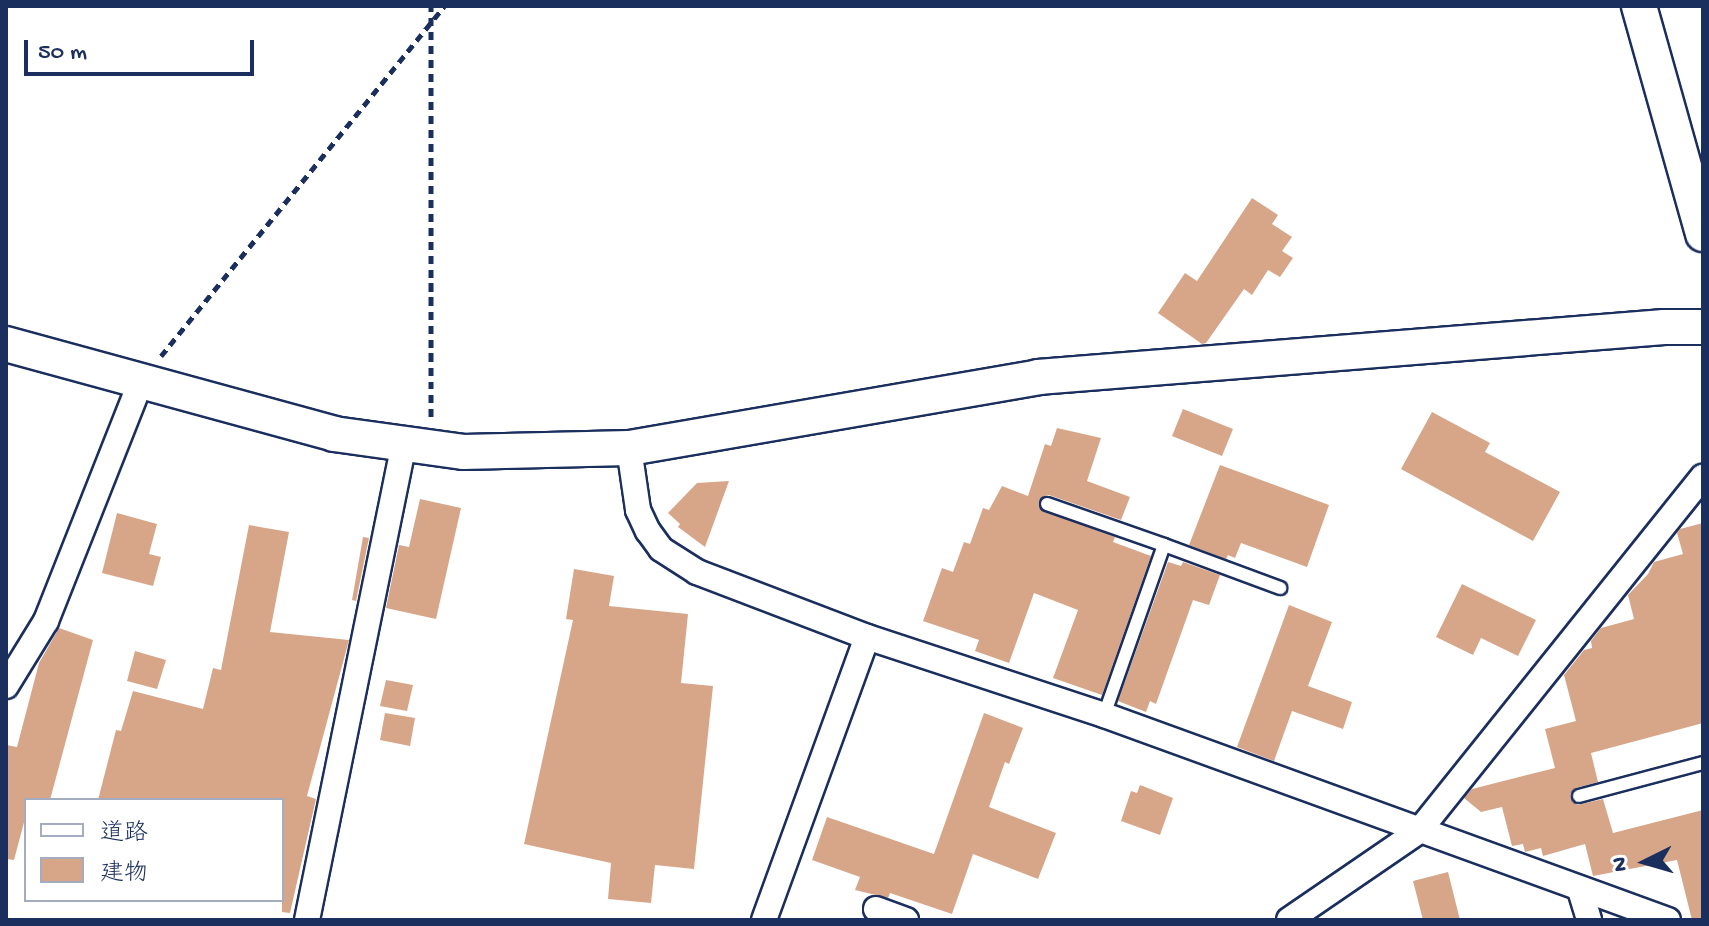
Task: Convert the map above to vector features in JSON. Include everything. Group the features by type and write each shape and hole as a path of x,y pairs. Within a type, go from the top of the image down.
{"street":[{"path":"1639,6 1703,234"},
{"path":"6,344 334,434 463,452 629,448 1038,377 1664,327 1703,327"},
{"path":"6,686 46,621 141,381"},
{"path":"307,920 417,445"},
{"path":"629,448 638,510 661,549 697,572 867,637 1104,715 1668,920"},
{"path":"1289,920 1419,831 1703,477"},
{"path":"764,920 867,637"},
{"path":"1580,890 1589,920"},
{"path":"876,909 906,920"}],"lane":[{"path":"1047,504 1280,588"},
{"path":"1104,715 1164,545"},
{"path":"1579,796 1703,763"}],"path":[{"path":"417,445 431,6"},
{"path":"141,381 444,6"}],"building":[{"path":"1252,198 1278,215 1272,224 1292,237 1282,251 1293,258 1280,277 1268,270 1252,295 1244,289 1206,343 1202,344 1158,313 1185,273 1197,281"},
{"path":"1183,409 1233,429 1222,456 1172,436"},
{"path":"1432,412 1490,443 1485,452 1560,492 1533,541 1401,469"},
{"path":"1057,428 1101,438 1087,481 1130,497 1121,520 1049,495 1039,500 1040,509 1115,537 1113,542 1151,556 1102,695 1053,678 1078,610 1034,593 1009,663 975,651 979,640 923,621 942,568 953,572 964,542 970,544 983,508 989,510 1002,486 1028,496 1045,444 1051,446"},
{"path":"1220,465 1329,505 1307,567 1241,543 1235,558 1228,555 1226,559 1189,545"},
{"path":"729,481 705,547 678,527 680,524 668,513 697,483"},
{"path":"420,499 461,508 436,619 386,608 399,545 409,547"},
{"path":"117,513 157,524 149,554 161,557 153,586 102,573"},
{"path":"1703,523 1703,723 1591,753 1598,782 1576,788 1570,794 1577,805 1603,799 1613,833 1703,810 1703,920 1692,920 1677,860 1593,876 1585,844 1543,856 1541,848 1525,852 1523,844 1512,846 1502,807 1481,812 1464,798 1472,789 1555,768 1545,729 1576,721 1564,675 1584,650 1592,648 1591,641 1601,628 1634,619 1628,595 1648,574 1654,562 1683,554 1677,533 1680,529"},
{"path":"249,525 289,532 270,632 349,640 307,796 316,799 290,913 282,912 284,798 99,798 116,730 121,731 133,691 203,709 213,668 221,670"},
{"path":"363,537 369,538 356,601 352,600"},
{"path":"1168,562 1181,566 1183,562 1220,575 1209,605 1193,600 1156,704 1150,701 1146,712 1118,701"},
{"path":"574,569 614,576 609,606 688,614 681,683 713,686 694,869 655,865 651,903 608,899 611,863 524,844 573,620 566,619"},
{"path":"1462,584 1536,620 1518,656 1481,638 1473,655 1436,637"},
{"path":"1289,605 1332,622 1308,686 1352,702 1343,729 1292,711 1274,761 1237,747"},
{"path":"59,628 93,640 51,798 24,798 24,822 14,860 6,859 6,745 17,747 39,663"},
{"path":"135,651 166,660 157,689 127,681"},
{"path":"386,680 413,685 407,711 380,706"},
{"path":"385,713 415,718 410,746 380,740"},
{"path":"984,713 1023,728 1009,764 1005,762 989,807 1056,833 1038,879 973,854 952,914 890,893 888,898 855,890 860,877 812,860 827,817 934,854"},
{"path":"1140,785 1173,798 1160,835 1121,821 1131,791 1137,793"},
{"path":"1448,872 1460,920 1423,920 1413,881"}]}
